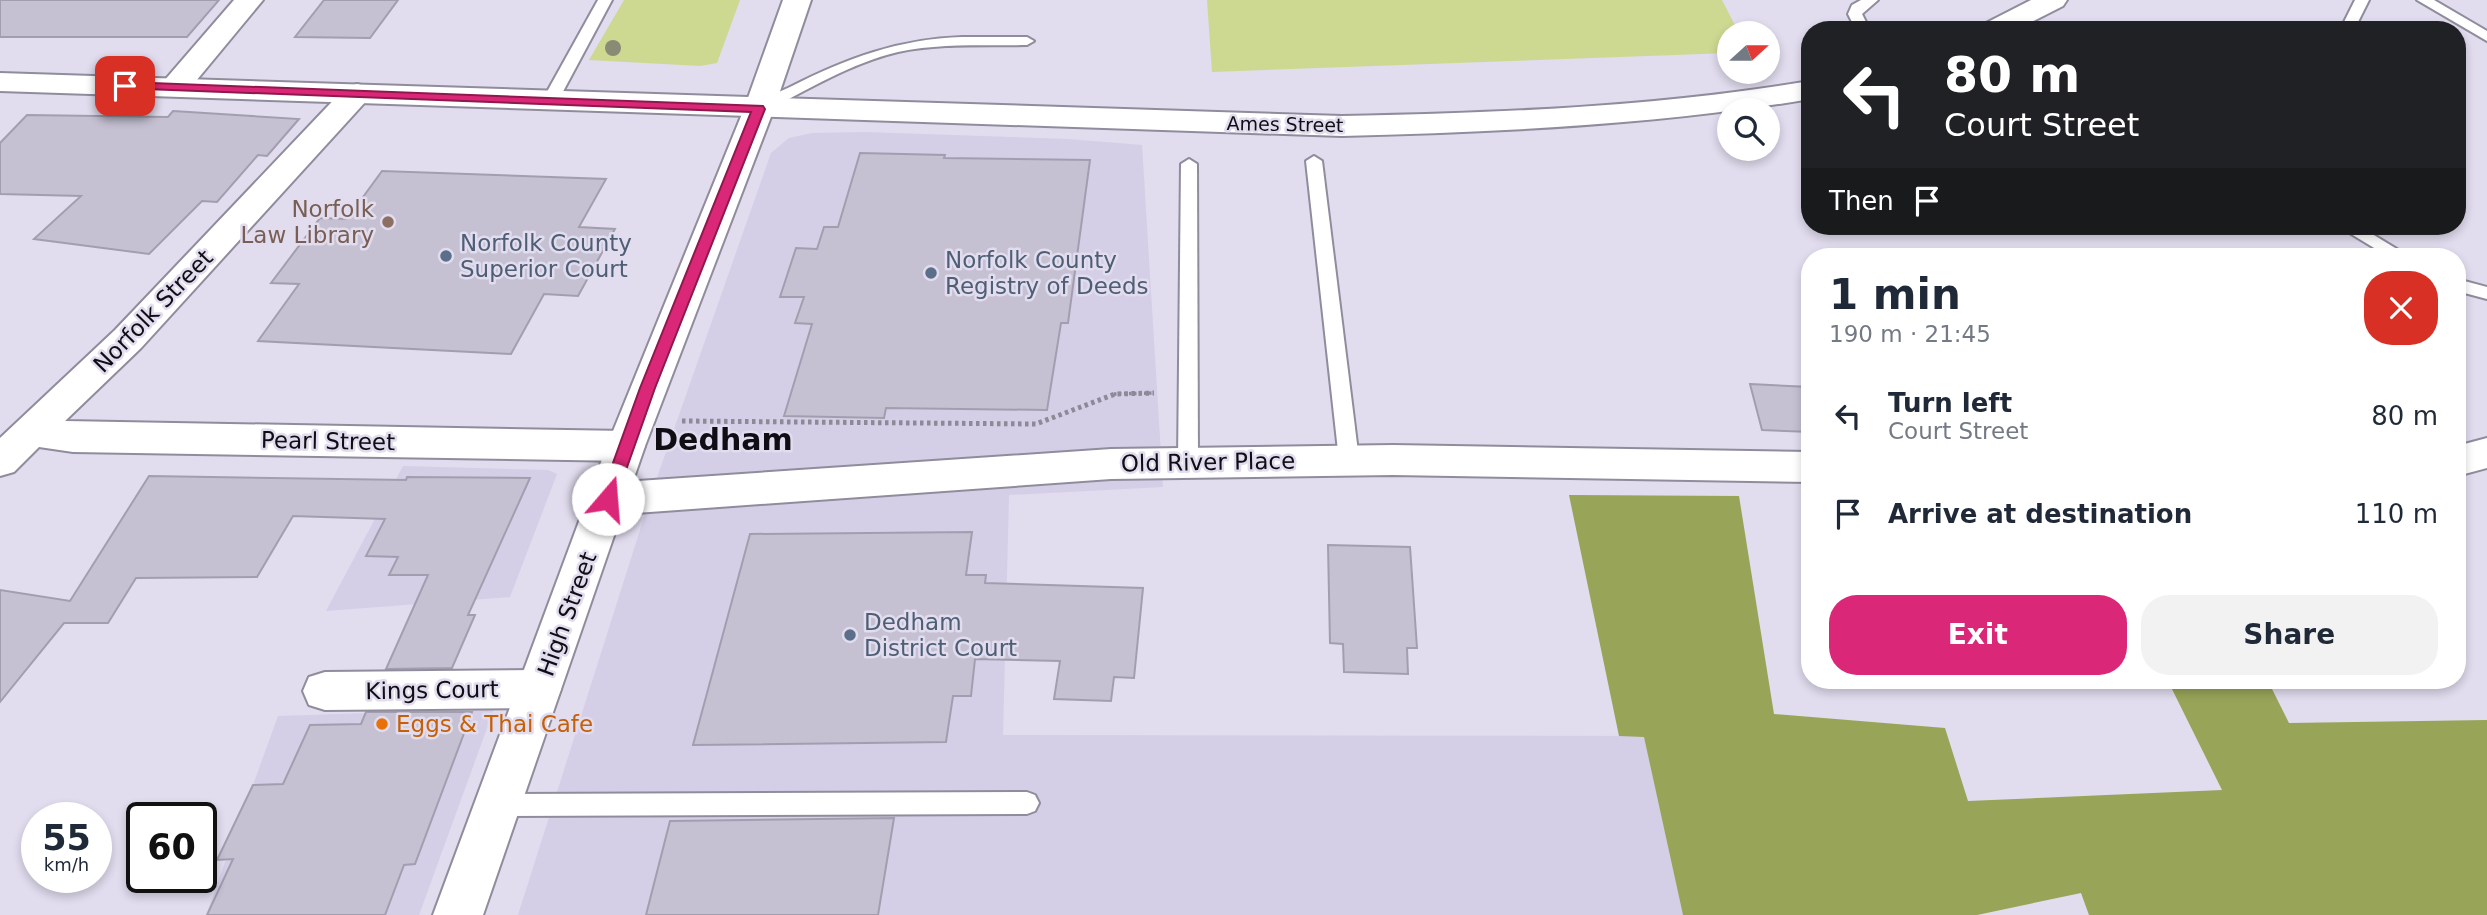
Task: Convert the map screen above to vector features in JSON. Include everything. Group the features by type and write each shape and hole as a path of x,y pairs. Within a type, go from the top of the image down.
{"street":[{"path":"175,87 248,0"},
{"name":"High Street","path":"458,915 631,433 759,109 797,0"},
{"path":"2012,21 2053,0"},
{"name":"Ames Street","path":"0,82 1244,124 1394,125 1635,113 1801,91"},
{"name":"Norfolk Street","path":"0,461 128,339 357,93"},
{"name":"Pearl Street","path":"31,432 73,438 631,433"},
{"path":"2466,459 2487,453"},
{"name":"Old River Place","path":"608,499 1111,464 1349,460 1801,467"},
{"name":"Kings Court","path":"325,691 539,689"}],"lane":[{"path":"551,99 605,0"},
{"path":"1858,21 1855,14 1857,8 1871,0"},
{"path":"2352,21 2362,0"},
{"path":"2424,0 2460,21"},
{"path":"2466,25 2487,37"},
{"path":"759,109 864,59 898,48 936,43 1027,41"},
{"path":"1314,161 1349,460"},
{"path":"1188,463 1189,164"},
{"path":"2362,235 2386,248"},
{"path":"2466,287 2487,293"},
{"path":"497,805 1027,803"}],"path":[{"path":"631,433 1036,424 1115,394 1190,392"}],"shaded area":[{"path":"864,132 1067,139 1142,145 1163,487 1009,495 1003,735 1644,736 1683,915 518,915 653,489 771,153 789,138 812,133"},
{"path":"403,466 548,470 557,474 510,597 326,611"},
{"path":"494,709 419,915 206,915 214,893 217,893 217,885 278,716"}],"green space":[{"path":"624,0 740,0 717,63 700,66 589,60"},
{"path":"1207,0 1722,0 1733,21 1717,21 1717,53 1212,72"},
{"path":"1569,495 1739,496 1774,714 1945,728 1968,801 2222,790 2172,689 2272,689 2289,723 2487,720 2487,915 2089,915 2081,893 1977,915 1683,915 1644,737 1619,736"}],"building":[{"path":"0,0 219,0 187,37 0,37"},
{"path":"324,0 398,0 370,38 295,37"},
{"path":"173,111 299,119 267,156 258,155 217,202 202,201 149,254 34,239 81,196 0,194 0,143 27,115 168,117"},
{"name":"Norfolk County Registry of Deeds","path":"860,153 945,155 944,158 1090,160 1068,323 1061,323 1047,410 886,408 884,418 784,416 812,324 795,323 804,297 780,297 796,248 817,249 824,227 838,227"},
{"name":"Norfolk County Superior Court","path":"382,171 606,179 579,227 615,229 578,296 544,294 511,354 258,341 299,284 271,283 320,218 347,219"},
{"path":"1750,384 1801,387 1801,432 1762,430"},
{"path":"149,476 406,480 407,477 530,478 468,615 475,615 452,668 386,669 428,575 389,575 398,557 366,556 385,519 293,516 257,577 136,578 108,623 64,623 0,702 0,590 70,601"},
{"name":"Dedham District Court","path":"972,532 966,575 986,575 985,583 1143,588 1134,678 1114,677 1111,701 1054,699 1060,661 975,659 971,696 953,696 946,742 693,745 750,534"},
{"path":"1328,545 1410,547 1417,648 1407,648 1408,674 1344,672 1343,644 1330,643"},
{"path":"366,712 472,712 415,864 404,865 385,915 207,915 233,859 217,860 253,785 283,784 310,725 361,724"},
{"path":"894,818 878,915 646,915 670,821"}],"place":[{"name":"Norfolk Law Library","path":"388,222"},
{"name":"Norfolk County Superior Court","path":"446,256"},
{"name":"Norfolk County Registry of Deeds","path":"931,273"},
{"name":"Dedham District Court","path":"850,635"},
{"name":"Eggs & Thai Cafe","path":"382,724"}],"district":[{"name":"Dedham","path":"723,439"}],"route":[{"path":"125,86 551,99 759,109 648,388 608,499"}]}
